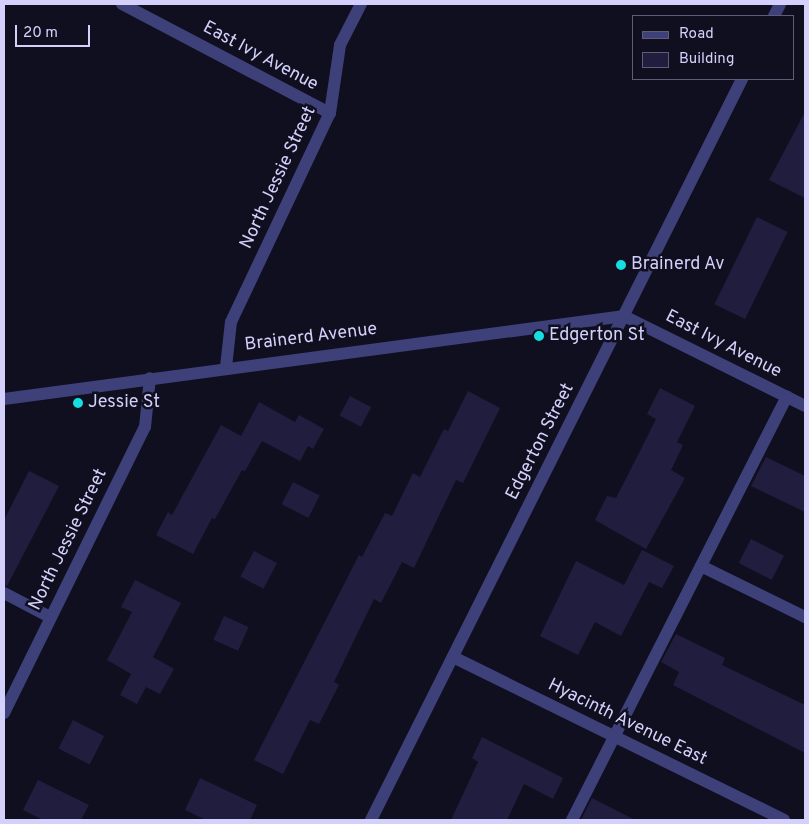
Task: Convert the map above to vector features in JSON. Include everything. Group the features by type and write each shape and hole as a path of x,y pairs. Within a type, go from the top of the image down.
{"street":[{"name":"East Ivy Avenue","path":"122,4 330,113"},
{"name":"North Jessie Street","path":"226,367 231,322 330,113 340,46 361,4"},
{"name":"Edgerton Street","path":"371,820 742,80"},
{"name":"East Ivy Avenue","path":"624,316 805,406"},
{"name":"Brainerd Avenue","path":"4,399 226,367 624,316"},
{"name":"North Jessie Street","path":"4,713 145,427 150,378"},
{"path":"572,820 788,397"},
{"path":"701,566 805,617"},
{"path":"4,592 50,617"},
{"name":"Hyacinth Avenue East","path":"453,656 784,820"}],"building":[{"path":"805,112 805,198 769,180"},
{"path":"757,217 788,232 745,319 714,304"},
{"path":"660,388 695,406 677,442 683,445 671,470 685,478 646,549 595,520 607,496 616,498 656,419 647,414"},
{"path":"468,391 500,408 463,483 456,480 414,568 402,562 381,603 374,599 334,682 339,685 319,724 310,720 283,774 254,760 359,555 362,557 385,513 392,516 413,473 420,477 444,429 448,431"},
{"path":"350,396 371,407 361,427 340,415"},
{"path":"259,402 295,422 299,415 324,429 313,449 308,446 300,461 262,441 245,471 242,470 215,519 212,518 193,554 156,535 168,512 172,515 221,425 241,436"},
{"path":"766,457 805,476 805,512 751,486"},
{"path":"29,471 59,486 7,586 4,585 4,520"},
{"path":"293,482 320,496 308,518 282,504"},
{"path":"751,539 784,556 772,580 739,563"},
{"path":"642,550 674,566 662,588 649,582 621,636 595,622 578,655 540,636 576,561 624,585"},
{"path":"254,551 277,563 263,589 240,577"},
{"path":"135,580 181,603 153,657 174,669 160,694 146,687 137,704 120,695 131,674 107,660 132,612 121,607"},
{"path":"224,616 249,627 238,651 213,640"},
{"path":"676,634 725,658 722,665 805,705 805,753 673,685 679,672 661,662"},
{"path":"73,720 104,736 90,764 58,749"},
{"path":"482,737 563,778 553,799 524,784 507,820 451,820 478,762 472,758"},
{"path":"200,778 257,805 250,820 206,820 185,810"},
{"path":"38,780 89,805 81,820 43,820 23,810"},
{"path":"592,798 635,820 581,820"}],"place":[{"name":"Brainerd Av","path":"621,265"},
{"name":"Edgerton St","path":"539,336"},
{"name":"Jessie St","path":"78,403"}]}
